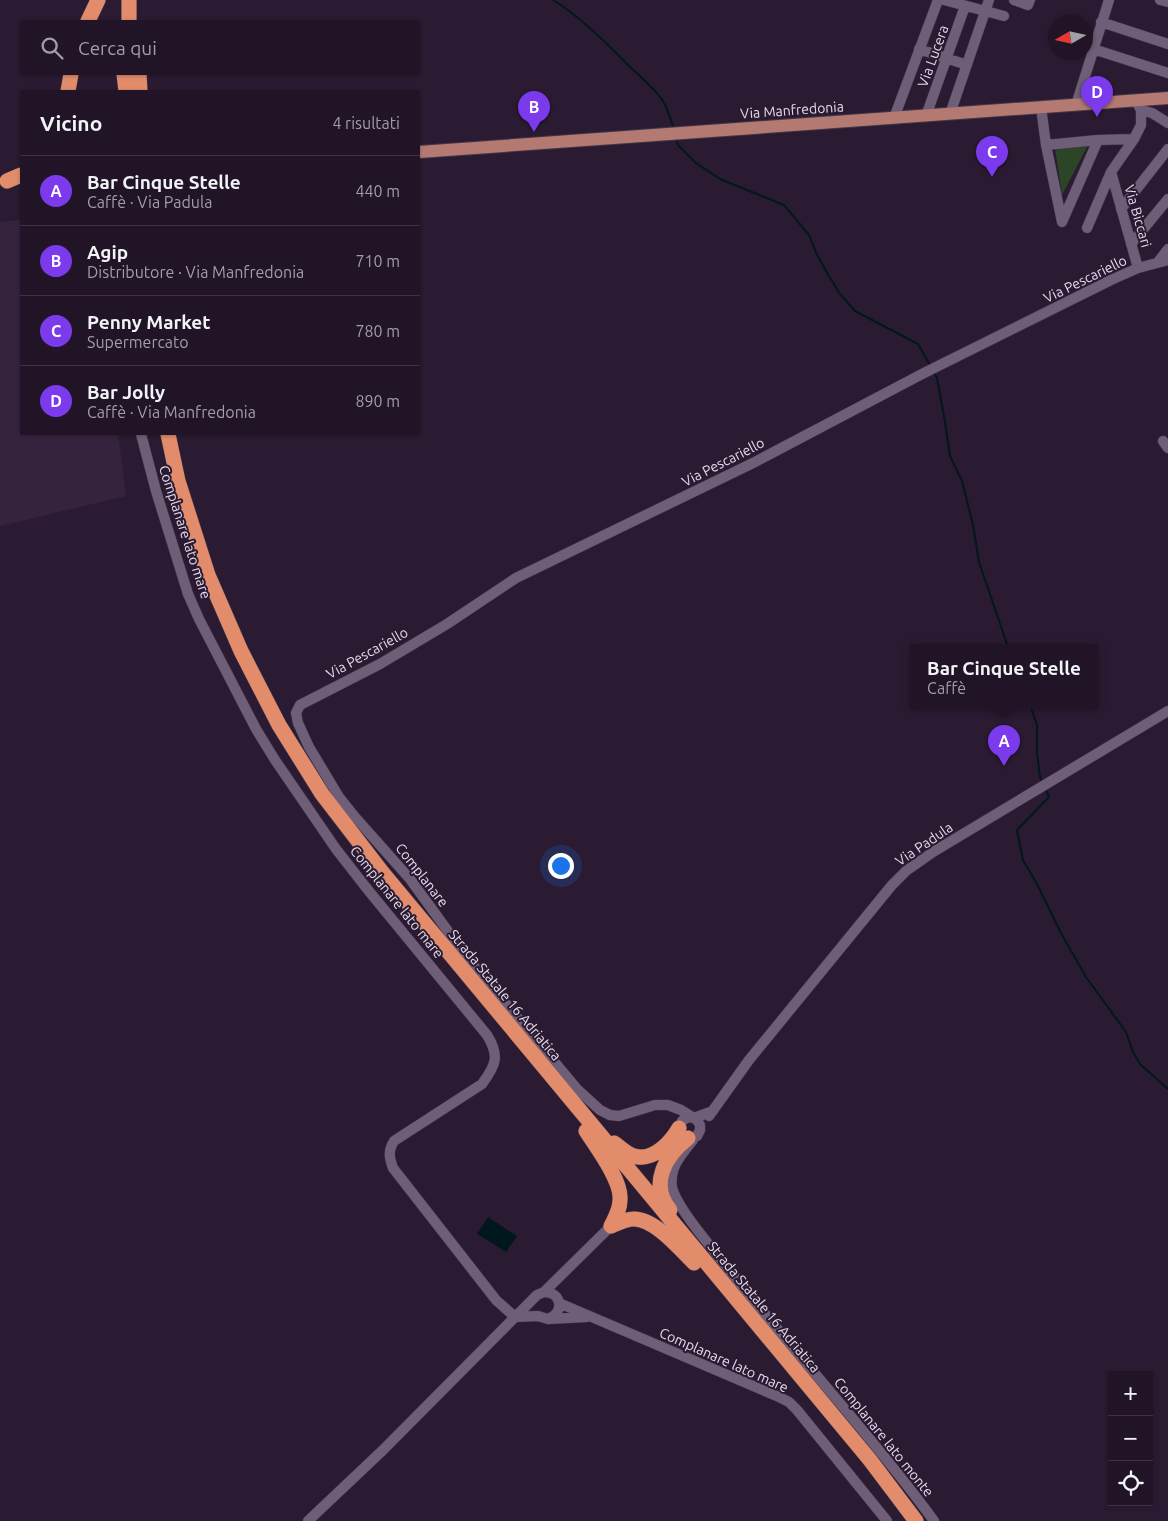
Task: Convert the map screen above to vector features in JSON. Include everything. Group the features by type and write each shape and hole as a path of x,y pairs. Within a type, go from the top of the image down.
{"highway":[{"path":"88,20 98,0"},
{"path":"129,0 129,20"},
{"path":"137,0 138,20"},
{"path":"124,75 126,90"},
{"path":"131,75 132,90"},
{"path":"139,75 140,90"},
{"name":"Strada Statale 16 Adriatica","path":"159,435 170,483 200,577 234,655 271,727 315,798 374,877 590,1129"},
{"name":"Strada Statale 16 Adriatica","path":"168,435 178,482 208,575 241,651 279,725 322,794 382,872 864,1467 904,1521"},
{"path":"590,1129 634,1156 643,1157 668,1144 674,1137 688,1135"},
{"path":"590,1129 620,1188 621,1198 619,1207 611,1226"},
{"path":"688,1135 672,1152 662,1168 660,1183 662,1196 667,1206 686,1230 698,1260"},
{"path":"611,1226 634,1218 643,1220 654,1225 698,1260"},
{"name":"Strada Statale 16 Adriatica","path":"698,1260 870,1460 916,1521"}],"main road":[{"name":"Via Manfredonia","path":"420,152 1041,107 1139,105 1168,98"}],"street":[{"path":"894,118 938,0"},
{"path":"944,0 965,6 987,5 1004,16"},
{"path":"1014,0 1029,2"},
{"path":"1109,0 1093,49 1168,73"},
{"path":"1160,0 1168,2"},
{"path":"950,114 987,5"},
{"name":"Via Lucera","path":"926,116 965,6"},
{"path":"1101,22 1168,44"},
{"path":"919,49 967,65"},
{"path":"1076,105 1090,60"},
{"path":"1139,105 1168,123"},
{"name":"Via Biccari","path":"1087,228 1111,172 1134,139 1141,125 1139,105"},
{"path":"1041,107 1046,145 1062,222 1098,140"},
{"path":"1046,145 1134,139"},
{"path":"1121,209 1168,149"},
{"name":"Via Biccari","path":"1111,172 1138,268"},
{"path":"1131,244 1168,199"},
{"path":"1163,261 1168,249"},
{"name":"Via Pescariello","path":"300,705 380,664 447,624 516,578 753,463 939,366 1111,280 1138,268 1163,261"},
{"name":"Complanare lato mare","path":"141,435 156,491 188,594 256,729 336,849 488,1035 494,1046 495,1058 491,1072 482,1084 394,1141 390,1149 389,1158 393,1168 496,1300 515,1318 590,1317"},
{"name":"Complanare","path":"300,705 296,713 298,723 309,747 339,797 410,879 466,956 577,1089 600,1110 610,1115 619,1116 655,1105 668,1105"},
{"name":"Via Padula","path":"688,1135 713,1111 749,1060 896,880 925,858 1168,711"},
{"path":"668,1105 694,1118 700,1125 688,1135"},
{"path":"668,1105 688,1135"},
{"path":"688,1135 684,1119 688,1117 694,1118 713,1111"},
{"name":"Complanare lato monte","path":"688,1135 672,1175 672,1186 675,1196 692,1222 769,1319 900,1475 934,1521"},
{"path":"308,1521 383,1450 515,1318 548,1297 557,1279 611,1226"},
{"path":"548,1297 559,1307 555,1315 543,1317 533,1309 533,1301 548,1297"},
{"name":"Complanare lato mare","path":"548,1297 788,1402 798,1410 887,1521"}],"shaded area":[{"path":"20,220 20,435 118,435 126,496 0,526 0,222"},
{"path":"488,1217 517,1236 506,1252 477,1234"}],"green space":[{"path":"1088,145 1062,195 1055,148"}],"waterway":[{"path":"553,0 594,32 652,88 665,104 674,130"},
{"path":"676,139 678,145 696,163 720,179 784,205 809,235 817,255 829,276 840,294 855,311 918,344 931,367"},
{"path":"934,373 937,378 950,456 962,481 973,525 979,562 1007,644"},
{"path":"1031,709 1037,725 1037,753 1040,777 1043,783"},
{"path":"1046,790 1049,797 1017,830 1023,860 1086,977 1126,1032 1133,1052 1140,1064 1168,1089"}],"place":[{"name":"Bar Jolly","path":"1097,117"},
{"name":"Agip","path":"534,132"},
{"name":"Penny Market","path":"992,177"},
{"name":"Bar Cinque Stelle","path":"1004,766"}]}
